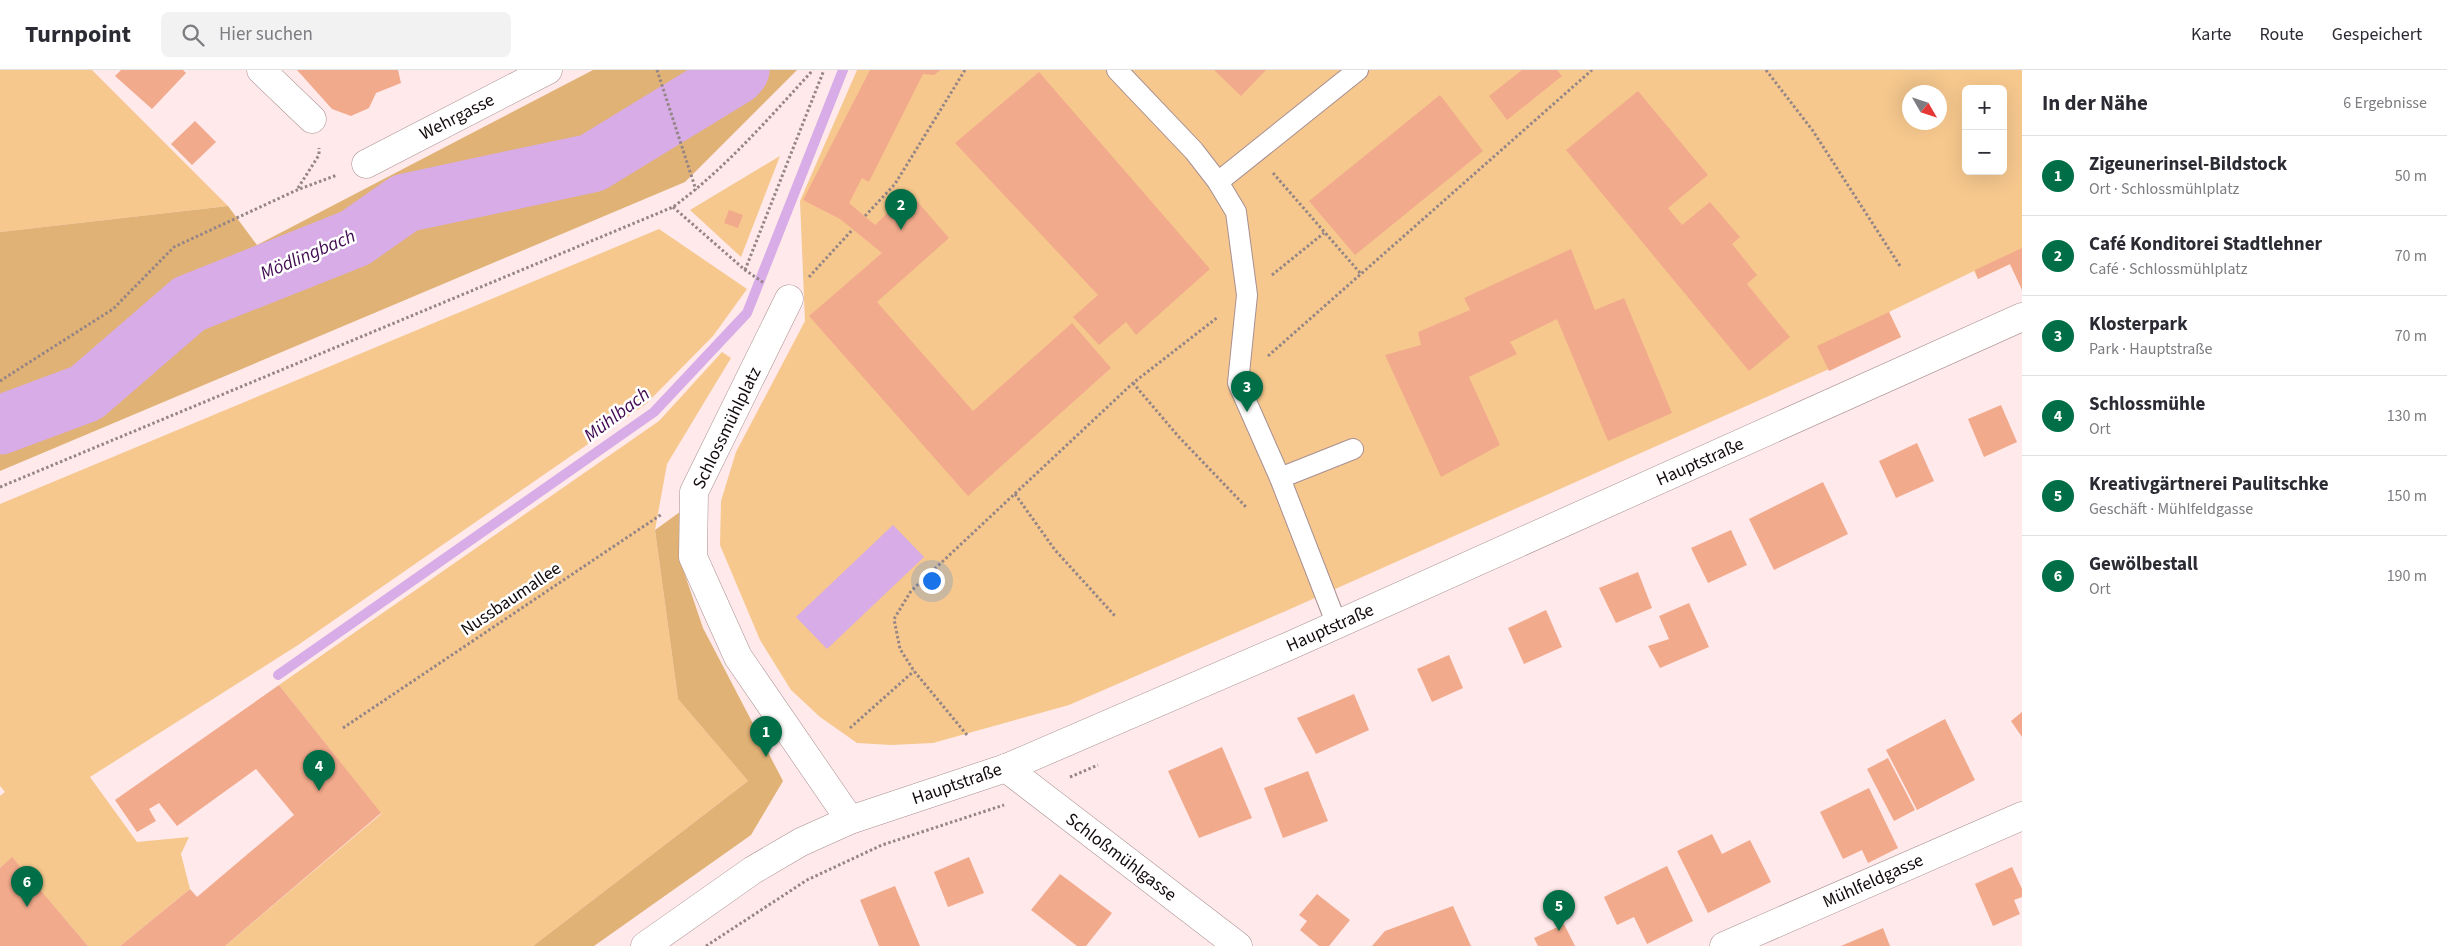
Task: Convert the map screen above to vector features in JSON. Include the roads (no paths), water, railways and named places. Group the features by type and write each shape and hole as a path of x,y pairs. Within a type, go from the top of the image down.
{"street":[{"path":"261,70 312,119"},
{"name":"Wehrgasse","path":"366,164 548,70"},
{"name":"Schlossmühlplatz","path":"790,299 694,492 693,556 738,657 850,820"},
{"name":"Hauptstraße","path":"645,946 752,870 800,842 850,820 1006,768 1337,625 2022,317"},
{"name":"Schloßmühlgasse","path":"1006,768 1238,946"},
{"name":"Mühlfeldgasse","path":"1724,946 2022,816"}],"lane":[{"path":"1117,70 1194,151 1218,182 1236,212 1246,295 1238,383 1280,478 1337,625"},
{"path":"1218,182 1358,70"},
{"path":"1280,478 1353,449"}],"waterway":[{"name":"Mödlingbach","path":"0,425 86,393 189,304 355,238 405,203 592,163 736,75 740,70"},
{"name":"Mühlbach","path":"278,675 654,412 747,313 843,70"}],"place":[{"name":"Café Konditorei Stadtlehner","path":"901,230"},
{"name":"Klosterpark","path":"1247,412"},
{"name":"Zigeunerinsel-Bildstock","path":"766,757"},
{"name":"Schlossmühle","path":"319,791"},
{"name":"Gewölbestall","path":"27,907"},
{"name":"Kreativgärtnerei Paulitschke","path":"1559,931"}]}
